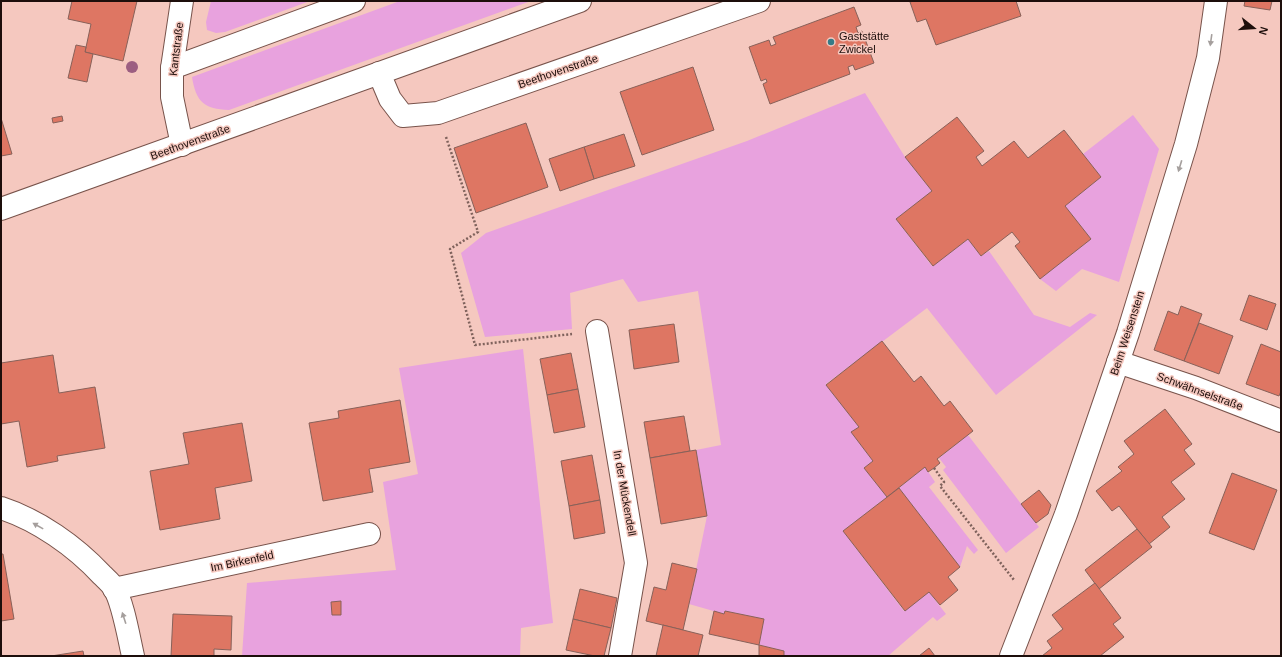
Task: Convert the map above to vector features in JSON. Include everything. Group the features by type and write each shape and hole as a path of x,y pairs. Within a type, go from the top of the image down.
{"street":[{"name":"Kantstraße","path":"182,1 172,68 172,97 182,145"},
{"path":"172,68 354,1"},
{"name":"Beethovenstraße","path":"1,208 182,145 580,1"},
{"name":"Beethovenstraße","path":"379,73 390,99 403,116 438,113 759,1"},
{"name":"Beim Weisenstein","path":"1011,656 1066,514 1118,362 1186,144 1208,58 1216,1"},
{"name":"In der Mückendell","path":"597,331 636,563 620,656"},
{"name":"Schwähnselstraße","path":"1118,362 1196,388 1281,421"},
{"path":"1,508 14,512 74,549 114,588 126,626 133,656"},
{"name":"Im Birkenfeld","path":"114,588 369,534"}],"path":[{"path":"438,113 478,232 450,248 475,345 597,331"},
{"path":"934,468 944,482 940,486 1014,580"}],"shaded area":[{"path":"211,1 310,1 225,32 216,33 207,30 206,22"},
{"path":"400,1 531,1 229,110 207,106 196,93 192,77"},
{"path":"865,93 905,157 932,191 896,219 932,266 968,239 981,256 989,251 1034,315 1070,327 1090,313 1097,315 996,395 927,308 826,384 859,427 852,433 873,461 864,468 887,497 843,531 904,611 929,592 946,614 937,621 933,617 888,656 784,656 784,651 759,645 764,619 725,611 724,614 689,604 707,516 696,450 721,445 698,291 638,302 623,279 570,293 572,329 485,337 461,253 486,233 747,141"},
{"path":"1133,115 1159,149 1119,282 1082,269 1056,291 1040,279 1091,239 1065,206 1101,177 1083,154"},
{"path":"523,349 553,623 521,628 520,656 242,656 247,583 396,570 383,482 418,474 399,368"},
{"path":"968,435 1039,527 1006,553 943,470 946,467 939,458"},
{"path":"925,467 935,482 929,487 978,550 974,554 967,546 960,567 899,488"}],"building":[{"path":"72,1 137,1 123,61 85,52 91,24 68,19"},
{"path":"1016,1 1021,16 936,45 926,19 917,22 910,2"},
{"path":"1245,1 1272,1 1270,10 1244,6"},
{"path":"854,7 861,25 856,27 858,33 862,31 874,63 855,70 853,65 848,67 850,74 770,104 763,84 767,82 766,79 761,81 749,47 769,40 771,46 776,44 773,37"},
{"path":"76,45 86,47 85,52 93,54 87,82 68,78"},
{"path":"693,67 714,130 642,155 620,92"},
{"path":"62,116 63,121 53,123 52,118"},
{"path":"957,117 984,151 976,157 982,166 1014,141 1028,158 1064,130 1101,177 1065,206 1091,239 1040,279 1015,246 1020,242 1012,232 981,256 968,239 933,266 896,219 932,191 905,157"},
{"path":"1,118 12,154 1,156"},
{"path":"526,123 548,187 476,213 454,148"},
{"path":"624,134 635,166 594,179 584,147"},
{"path":"584,147 594,179 560,191 549,159"},
{"path":"1249,295 1276,304 1267,330 1240,320"},
{"path":"1181,306 1202,314 1184,361 1154,350 1168,311 1178,315"},
{"path":"1199,323 1233,336 1219,374 1184,361"},
{"path":"674,324 679,362 634,369 629,330"},
{"path":"882,341 914,382 921,376 944,406 950,401 973,431 937,459 940,463 934,468 928,472 925,467 887,497 864,468 873,461 851,432 859,427 826,385"},
{"path":"1261,344 1281,352 1281,391 1279,396 1246,384"},
{"path":"571,353 578,389 547,395 540,359"},
{"path":"53,355 59,393 95,387 105,448 57,456 58,461 27,467 19,421 1,424 1,363"},
{"path":"578,389 585,427 554,433 547,395"},
{"path":"400,400 410,462 369,469 373,492 323,501 309,423 339,418 338,411"},
{"path":"1165,409 1192,444 1184,450 1195,464 1171,482 1185,499 1162,517 1170,527 1149,544 1119,506 1112,511 1096,491 1122,471 1118,467 1134,454 1124,441"},
{"path":"684,416 690,451 650,458 644,422"},
{"path":"242,423 252,481 215,488 220,519 160,530 150,471 189,464 183,433"},
{"path":"696,450 707,516 661,524 650,458"},
{"path":"592,455 600,500 569,506 561,461"},
{"path":"1232,473 1277,490 1254,550 1209,533"},
{"path":"899,488 960,567 948,577 958,590 940,605 929,592 905,611 843,531"},
{"path":"1039,490 1051,505 1048,514 1036,523 1021,504"},
{"path":"600,500 605,533 574,539 569,506"},
{"path":"1137,529 1152,547 1099,589 1085,570"},
{"path":"1,554 3,554 14,619 1,621"},
{"path":"672,563 697,569 683,630 646,621 654,587 666,590"},
{"path":"1095,583 1121,618 1113,624 1124,637 1100,656 1042,656 1052,648 1047,641 1063,629 1052,615"},
{"path":"580,589 617,598 611,628 573,619"},
{"path":"341,601 341,615 332,615 331,602"},
{"path":"714,611 724,614 725,611 764,619 759,645 709,634"},
{"path":"173,614 232,616 231,650 214,649 214,656 171,656"},
{"path":"573,619 611,628 604,656 595,656 566,650"},
{"path":"663,625 703,635 698,656 656,656"},
{"path":"759,645 784,651 784,656 759,656"},
{"path":"929,648 935,656 919,656"},
{"path":"83,651 84,656 51,656"}],"place":[{"name":"Gaststätte Zwickel","path":"831,42"}]}
